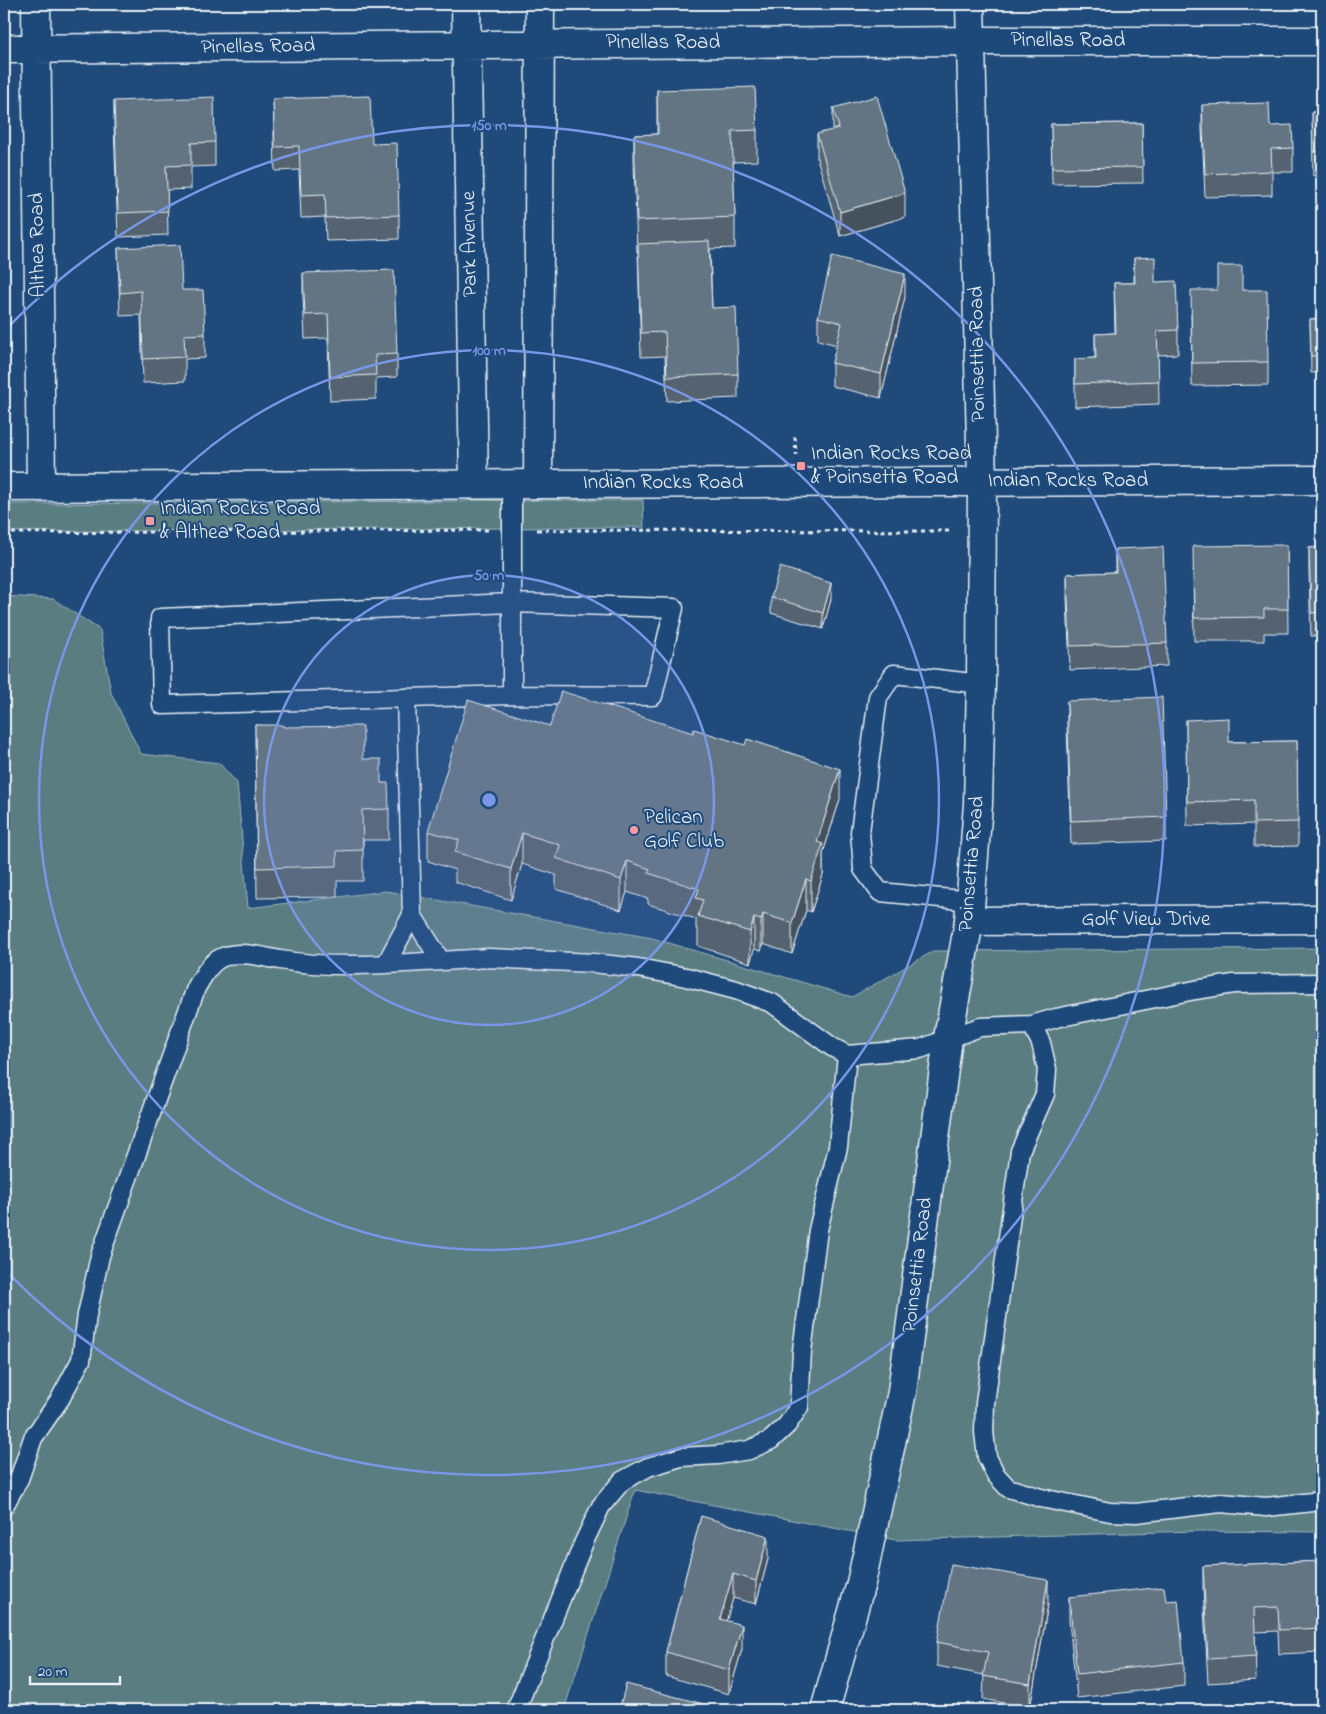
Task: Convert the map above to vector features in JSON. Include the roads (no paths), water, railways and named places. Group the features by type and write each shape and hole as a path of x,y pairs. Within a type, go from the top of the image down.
{"street":[{"name":"Althea Road","path":"36,4 41,487"},
{"name":"Park Avenue","path":"466,4 474,484"},
{"path":"525,484 540,4"},
{"name":"Poinsettia Road","path":"825,1710 861,1583 902,1392 948,1038 970,911 978,804 981,684 982,482 970,4"},
{"name":"Pinellas Road","path":"4,49 970,41 1322,41"},
{"name":"Indian Rocks Road","path":"4,487 1322,480"},
{"name":"Golf View Drive","path":"970,911 1322,919"}],"lane":[{"path":"512,695 512,530 525,484"},
{"path":"512,603 674,608 653,696 512,695 162,705 160,618 512,603"},
{"path":"970,911 880,892 864,869 860,832 878,697 894,674 981,684"},
{"path":"386,964 412,915 406,698"},
{"path":"412,915 441,961"},
{"path":"4,1506 19,1479 32,1438 60,1399 81,1360 87,1315 100,1256 196,988 209,966 222,957 237,953 292,962 341,965 489,958 593,963 638,968 686,977 736,990 772,1003 847,1055 920,1049 980,1028 1032,1025 1056,1018 1234,984 1322,983"},
{"path":"1032,1025 1041,1043 1047,1069 1045,1094 1020,1151 984,1403 984,1432 987,1457 996,1475 1008,1488 1040,1498 1110,1512 1136,1513 1221,1503 1266,1507 1322,1500"},
{"path":"516,1710 584,1542 601,1506 622,1481 648,1467 681,1457 718,1455 749,1450 771,1440 787,1424 798,1407 802,1351 818,1230 838,1147 847,1055"}],"place":[{"name":"Indian Rocks Road & Poinsetta Road","path":"801,466"},
{"name":"Indian Rocks Road & Althea Road","path":"150,521"},
{"name":"Pelican Golf Club","path":"634,830"}]}
